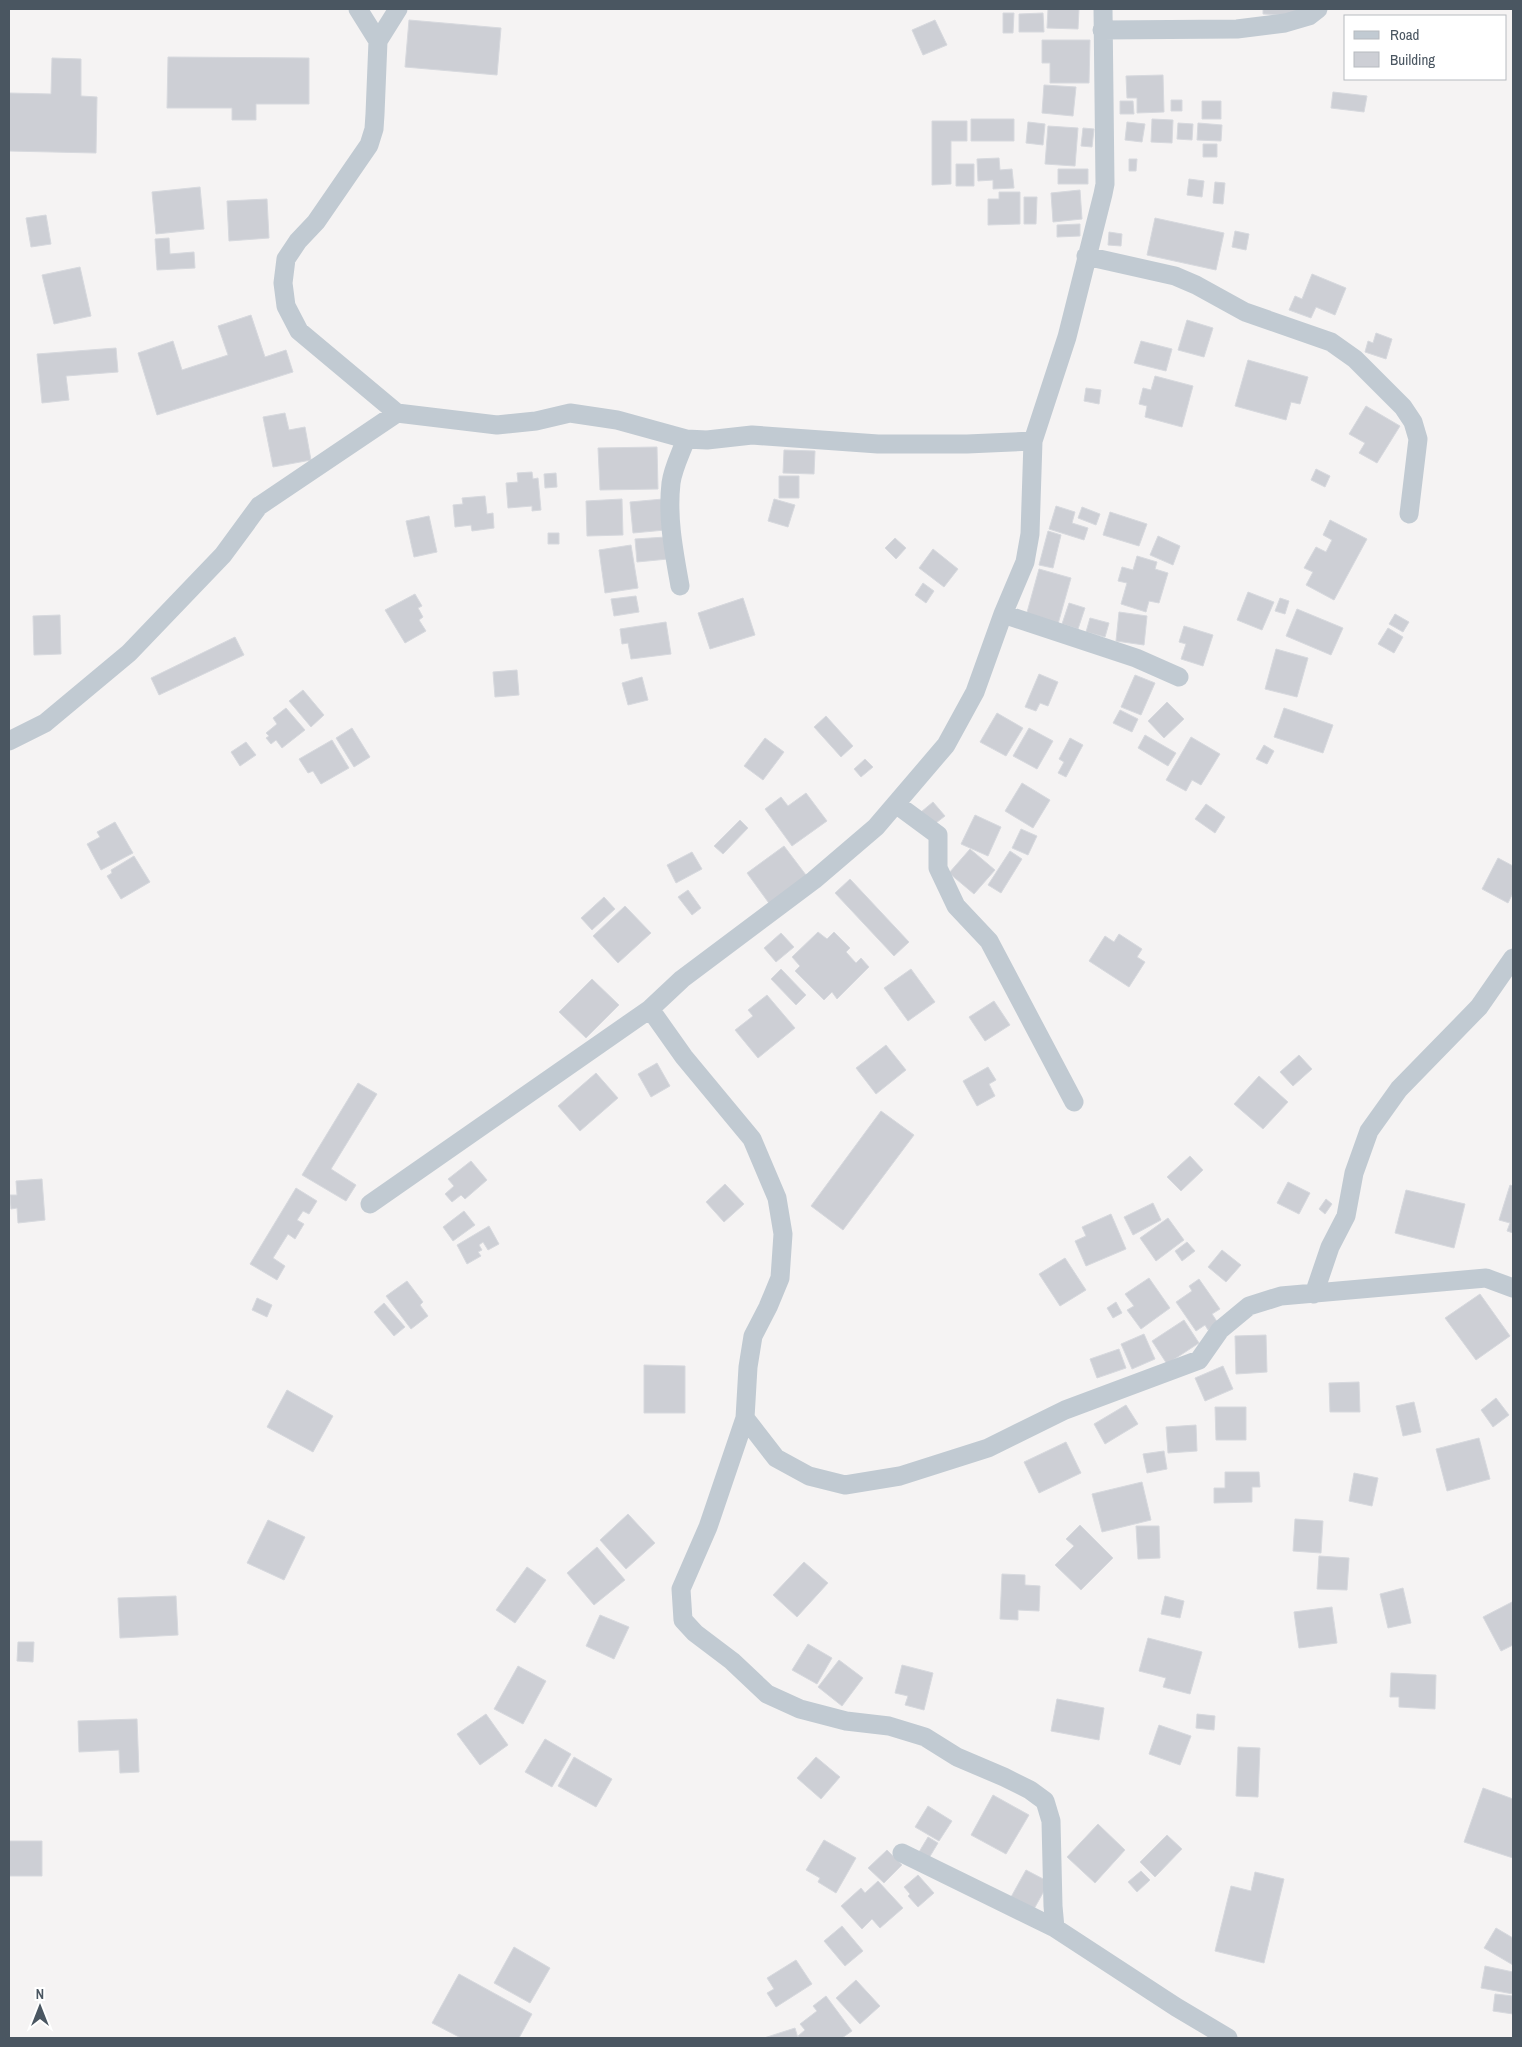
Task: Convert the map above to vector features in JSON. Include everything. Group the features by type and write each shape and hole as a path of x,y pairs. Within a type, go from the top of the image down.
{"street":[{"path":"358,9 378,41"},
{"path":"398,9 378,41 374,129 369,145 316,222 298,241 286,259 283,283 286,306 299,331 397,412 497,425 536,422 570,412 617,420 686,439 708,440 752,435 878,444 967,444 1033,441"},
{"path":"370,1204 650,1009 682,978 814,880 876,827 946,745 975,692 1028,550 1033,441 1066,337 1105,184 1103,9"},
{"path":"1102,30 1237,29 1285,23 1309,16 1318,9"},
{"path":"1086,256 1175,276 1196,285 1245,312 1331,342 1355,359 1403,407 1413,422 1418,439 1409,514"},
{"path":"9,741 45,723 129,653 223,555 258,506 397,412"},
{"path":"680,586 671,529 671,481 686,439"},
{"path":"1003,614 1136,658 1179,677"},
{"path":"896,804 938,834 938,868 956,906 989,940 1074,1102"},
{"path":"1314,1294 1330,1247 1346,1216 1354,1173 1369,1132 1399,1088 1479,1007 1513,958"},
{"path":"650,1009 684,1057 752,1139 777,1198 783,1234 780,1278 753,1336 748,1367 745,1418 708,1527 681,1589 683,1620 695,1633 732,1661 767,1694 800,1709 846,1721 889,1726 925,1737 957,1758 1004,1777 1030,1790 1045,1801 1051,1821 1055,1928"},
{"path":"745,1418 776,1458 809,1476 844,1485 900,1476 988,1448 1065,1410 1199,1360 1220,1330 1249,1306 1281,1296 1486,1278 1513,1288"},
{"path":"902,1853 1055,1928 1176,2007 1228,2038"}],"building":[{"path":"1048,9 1079,9 1078,29 1047,28"},
{"path":"1263,9 1303,9 1303,16 1263,14"},
{"path":"1003,13 1014,13 1013,33 1003,33"},
{"path":"1043,13 1044,32 1019,32 1019,14"},
{"path":"409,20 501,28 497,75 405,67"},
{"path":"935,20 947,45 923,55 912,30"},
{"path":"1042,40 1090,40 1089,83 1050,83 1050,63 1042,63"},
{"path":"168,57 309,58 309,104 256,104 256,120 232,120 232,108 167,108"},
{"path":"52,58 81,59 81,96 97,97 96,153 9,151 9,93 51,94"},
{"path":"1163,75 1164,112 1137,113 1137,98 1127,98 1126,76"},
{"path":"1044,85 1076,87 1073,116 1042,113"},
{"path":"1333,92 1367,96 1364,112 1331,108"},
{"path":"1171,100 1182,100 1182,111 1171,111"},
{"path":"1120,101 1133,101 1134,114 1120,114"},
{"path":"1202,101 1221,101 1221,119 1202,119"},
{"path":"971,119 1014,119 1014,141 971,141"},
{"path":"1152,119 1173,120 1172,143 1151,142"},
{"path":"932,121 967,121 967,141 951,141 951,184 932,185"},
{"path":"1028,122 1045,124 1043,145 1026,143"},
{"path":"1127,122 1145,124 1142,142 1125,140"},
{"path":"1178,123 1193,124 1192,140 1177,139"},
{"path":"1198,123 1222,125 1221,141 1197,140"},
{"path":"1048,126 1078,128 1075,166 1045,164"},
{"path":"1083,128 1094,129 1092,147 1081,146"},
{"path":"1203,144 1217,144 1217,157 1203,157"},
{"path":"999,158 1000,170 1012,169 1014,188 993,189 993,180 978,181 977,159"},
{"path":"1129,159 1137,159 1136,171 1129,171"},
{"path":"956,164 974,164 974,186 956,186"},
{"path":"1058,169 1088,169 1088,184 1058,184"},
{"path":"1189,179 1204,181 1202,197 1187,195"},
{"path":"1215,182 1225,183 1223,204 1213,203"},
{"path":"200,187 204,229 156,234 152,192"},
{"path":"1080,190 1082,219 1053,222 1051,193"},
{"path":"999,192 1020,192 1020,224 988,225 988,199 999,199"},
{"path":"1024,197 1037,197 1036,224 1024,224"},
{"path":"267,199 269,238 229,241 227,201"},
{"path":"46,215 51,244 31,247 26,218"},
{"path":"1155,218 1224,233 1216,270 1147,255"},
{"path":"1080,224 1080,236 1057,237 1057,225"},
{"path":"1235,231 1249,234 1246,250 1232,247"},
{"path":"1109,232 1122,234 1121,246 1108,245"},
{"path":"169,238 170,254 194,252 195,268 157,270 155,239"},
{"path":"80,267 91,316 54,324 42,275"},
{"path":"1312,274 1346,288 1335,315 1316,307 1311,318 1289,310 1295,296 1302,299"},
{"path":"251,315 265,357 286,350 293,372 157,415 138,353 173,341 182,370 228,355 218,326"},
{"path":"1187,320 1213,328 1204,357 1178,350"},
{"path":"1376,333 1392,339 1386,359 1365,352 1368,341 1373,343"},
{"path":"1141,341 1172,349 1166,371 1134,363"},
{"path":"116,348 118,372 66,376 69,400 42,403 37,354"},
{"path":"1248,360 1308,377 1300,404 1291,402 1286,420 1235,406"},
{"path":"1155,376 1193,386 1182,427 1145,417 1147,406 1139,404 1143,388 1151,390"},
{"path":"1086,388 1101,390 1099,404 1084,401"},
{"path":"1366,406 1400,426 1377,463 1359,453 1365,443 1349,434"},
{"path":"285,413 289,430 305,427 311,460 273,467 263,417"},
{"path":"657,447 658,489 600,490 598,448"},
{"path":"784,450 815,451 814,474 783,473"},
{"path":"1316,469 1330,476 1325,487 1311,480"},
{"path":"532,472 533,479 538,478 541,510 532,511 532,506 508,508 506,483 518,482 517,473"},
{"path":"556,473 557,487 545,488 544,474"},
{"path":"779,476 799,476 799,498 779,498"},
{"path":"485,496 487,514 493,513 494,528 472,531 471,525 455,527 453,505 463,504 462,498"},
{"path":"622,499 623,535 587,536 586,501"},
{"path":"663,499 665,530 633,533 630,502"},
{"path":"774,499 795,505 788,527 768,521"},
{"path":"1056,506 1075,512 1072,523 1088,528 1084,540 1049,529"},
{"path":"1082,507 1100,514 1096,525 1078,518"},
{"path":"1110,512 1147,524 1139,546 1103,535"},
{"path":"429,516 437,552 414,557 406,521"},
{"path":"1330,520 1367,539 1334,600 1306,585 1313,572 1304,568 1316,547 1326,552 1332,540 1323,535"},
{"path":"1048,531 1061,535 1053,568 1039,565"},
{"path":"548,533 559,533 559,544 548,544"},
{"path":"1158,536 1180,546 1173,565 1150,555"},
{"path":"666,537 668,559 637,562 635,539"},
{"path":"895,538 906,548 896,559 885,548"},
{"path":"631,545 638,588 605,593 599,550"},
{"path":"933,549 958,569 944,587 919,568"},
{"path":"1137,556 1157,562 1155,569 1168,573 1159,603 1149,601 1146,612 1121,604 1127,583 1118,581 1122,567 1133,570"},
{"path":"1039,569 1071,578 1058,624 1026,616"},
{"path":"923,583 934,591 926,603 915,595"},
{"path":"1248,592 1274,602 1262,630 1237,620"},
{"path":"415,594 422,606 418,608 423,617 419,620 426,631 405,643 385,610"},
{"path":"636,596 639,612 614,616 611,599"},
{"path":"743,598 755,635 710,649 698,613"},
{"path":"1280,598 1289,601 1285,614 1275,611"},
{"path":"1069,603 1085,608 1078,629 1062,624"},
{"path":"1297,609 1343,628 1331,655 1286,636"},
{"path":"1119,612 1147,616 1144,645 1116,641"},
{"path":"1395,614 1409,622 1403,632 1389,624"},
{"path":"60,615 61,654 34,655 33,616"},
{"path":"1090,618 1109,623 1105,637 1086,632"},
{"path":"666,622 671,654 631,659 628,643 622,644 620,629"},
{"path":"1184,626 1213,635 1203,666 1181,659 1186,644 1179,642"},
{"path":"1388,628 1403,637 1394,653 1378,644"},
{"path":"235,637 244,655 159,695 151,678"},
{"path":"1276,649 1308,658 1297,697 1265,689"},
{"path":"517,670 519,695 495,697 493,672"},
{"path":"1039,674 1058,682 1048,706 1040,703 1036,711 1025,707"},
{"path":"1135,675 1155,683 1141,715 1121,707"},
{"path":"642,677 648,700 628,705 622,683"},
{"path":"303,690 324,715 311,727 289,701"},
{"path":"1167,702 1184,719 1164,738 1148,721"},
{"path":"286,708 305,730 282,748 276,740 271,744 266,738 269,736 266,733 277,724 273,718"},
{"path":"1284,708 1333,725 1323,753 1274,737"},
{"path":"1120,710 1138,719 1132,732 1113,723"},
{"path":"997,713 1023,728 1006,756 980,742"},
{"path":"826,716 853,746 841,757 814,727"},
{"path":"352,728 370,757 354,767 336,738"},
{"path":"1029,728 1053,741 1037,769 1013,756"},
{"path":"1145,735 1176,753 1168,766 1138,748"},
{"path":"1191,737 1220,754 1201,785 1192,780 1186,791 1166,780"},
{"path":"765,738 784,752 763,780 744,766"},
{"path":"1070,738 1083,745 1066,777 1058,773 1064,762 1059,759"},
{"path":"332,740 349,768 321,784 313,771 308,773 299,759"},
{"path":"246,742 256,755 240,766 231,752"},
{"path":"1264,745 1274,751 1267,764 1256,759"},
{"path":"865,759 873,767 861,777 854,769"},
{"path":"1022,783 1050,800 1033,828 1005,811"},
{"path":"806,793 827,821 792,846 765,809 781,797 788,806"},
{"path":"933,802 945,816 932,826 921,812"},
{"path":"1206,804 1225,817 1215,833 1195,819"},
{"path":"975,815 1001,827 988,856 961,844"},
{"path":"740,820 748,828 723,854 714,846"},
{"path":"115,822 133,853 101,870 87,844 100,837 97,832"},
{"path":"1021,829 1037,836 1028,855 1012,848"},
{"path":"784,846 809,879 771,906 747,873"},
{"path":"970,849 995,870 974,894 949,873"},
{"path":"1010,851 1022,859 1001,893 988,885"},
{"path":"692,852 702,869 676,883 667,865"},
{"path":"134,856 150,882 121,899 107,876 112,873 111,870"},
{"path":"1498,858 1513,866 1513,893 1508,903 1482,889"},
{"path":"850,879 909,942 894,956 835,893"},
{"path":"688,890 701,908 692,915 678,897"},
{"path":"604,897 615,909 592,930 581,918"},
{"path":"625,906 651,933 618,963 593,936"},
{"path":"818,932 827,939 834,932 850,948 846,952 856,963 861,958 869,967 837,999 832,992 824,1000 795,971 800,966 792,957"},
{"path":"781,933 794,947 776,962 764,948"},
{"path":"1119,934 1142,949 1137,957 1145,962 1129,987 1089,961 1105,936 1114,942"},
{"path":"781,969 806,995 796,1005 771,979"},
{"path":"911,969 935,1002 908,1021 884,988"},
{"path":"592,979 619,1005 586,1038 559,1012"},
{"path":"767,995 795,1028 758,1058 735,1030 753,1016 748,1010"},
{"path":"994,1001 1010,1025 985,1041 969,1017"},
{"path":"886,1045 906,1070 876,1094 856,1068"},
{"path":"1299,1055 1312,1069 1293,1086 1280,1072"},
{"path":"657,1063 670,1086 651,1097 638,1074"},
{"path":"988,1067 996,1080 989,1084 995,1096 977,1106 963,1081"},
{"path":"596,1073 618,1098 580,1131 558,1106"},
{"path":"1259,1076 1288,1102 1263,1129 1234,1104"},
{"path":"358,1083 377,1094 331,1169 356,1185 346,1201 302,1175"},
{"path":"881,1111 914,1135 843,1230 811,1206"},
{"path":"1190,1156 1203,1170 1181,1191 1167,1177"},
{"path":"471,1161 487,1180 465,1199 461,1195 452,1202 445,1194 454,1186 448,1179"},
{"path":"42,1179 45,1220 18,1223 17,1208 11,1209 10,1195 17,1195 16,1181"},
{"path":"1288,1182 1310,1193 1299,1214 1277,1203"},
{"path":"725,1184 744,1204 724,1222 706,1202"},
{"path":"1510,1185 1513,1186 1513,1233 1507,1231 1510,1223 1499,1220"},
{"path":"296,1188 317,1201 309,1214 303,1211 297,1220 304,1224 295,1239 288,1234 273,1258 285,1266 277,1280 250,1264"},
{"path":"1406,1190 1465,1204 1454,1248 1395,1233"},
{"path":"1326,1199 1332,1204 1325,1214 1319,1209"},
{"path":"1153,1203 1161,1220 1133,1235 1124,1217"},
{"path":"464,1211 475,1225 453,1241 443,1227"},
{"path":"1111,1214 1126,1249 1086,1266 1075,1241 1086,1236 1082,1227"},
{"path":"1168,1218 1184,1240 1156,1261 1140,1238"},
{"path":"489,1226 499,1244 488,1250 483,1242 479,1245 482,1250 478,1252 481,1256 467,1264 457,1245"},
{"path":"1187,1242 1195,1251 1182,1261 1175,1251"},
{"path":"1222,1250 1241,1265 1226,1282 1208,1267"},
{"path":"1065,1258 1086,1290 1060,1306 1039,1274"},
{"path":"1149,1278 1170,1308 1141,1329 1127,1310 1134,1306 1125,1294"},
{"path":"1199,1279 1220,1309 1212,1314 1218,1323 1208,1330 1205,1325 1196,1331 1176,1302 1192,1291 1189,1286"},
{"path":"407,1281 423,1302 420,1305 428,1316 411,1329 386,1296"},
{"path":"1480,1294 1510,1336 1476,1360 1445,1318"},
{"path":"257,1298 272,1305 267,1317 252,1310"},
{"path":"1116,1302 1122,1313 1113,1318 1107,1308"},
{"path":"384,1303 405,1327 394,1336 374,1312"},
{"path":"1184,1320 1199,1343 1167,1364 1152,1341"},
{"path":"1144,1334 1155,1359 1132,1369 1121,1344"},
{"path":"1266,1335 1267,1372 1236,1374 1235,1336"},
{"path":"1119,1349 1126,1368 1097,1378 1090,1359"},
{"path":"644,1365 685,1366 685,1413 644,1413"},
{"path":"1223,1366 1233,1389 1205,1401 1195,1378"},
{"path":"1359,1382 1360,1412 1330,1412 1329,1383"},
{"path":"287,1390 333,1416 313,1452 267,1427"},
{"path":"1496,1398 1509,1415 1493,1427 1481,1410"},
{"path":"1414,1402 1421,1432 1403,1436 1396,1406"},
{"path":"1126,1405 1138,1424 1105,1444 1094,1424"},
{"path":"1215,1407 1246,1407 1246,1440 1216,1440"},
{"path":"1196,1425 1197,1451 1168,1453 1166,1427"},
{"path":"1479,1438 1490,1479 1447,1491 1436,1449"},
{"path":"1066,1442 1081,1473 1039,1493 1024,1462"},
{"path":"1164,1451 1167,1469 1147,1473 1143,1454"},
{"path":"1225,1472 1259,1472 1260,1487 1252,1487 1252,1502 1214,1503 1214,1488 1225,1488"},
{"path":"1354,1473 1378,1478 1372,1506 1349,1501"},
{"path":"1142,1482 1151,1520 1102,1532 1092,1494"},
{"path":"628,1514 655,1543 626,1569 600,1540"},
{"path":"1295,1519 1323,1521 1321,1553 1293,1551"},
{"path":"268,1520 305,1537 284,1580 247,1563"},
{"path":"1080,1525 1113,1558 1081,1590 1055,1565 1074,1546 1066,1539"},
{"path":"1136,1526 1159,1526 1160,1558 1138,1559"},
{"path":"597,1547 625,1580 594,1605 567,1573"},
{"path":"1319,1556 1349,1558 1347,1590 1317,1589"},
{"path":"804,1562 828,1583 797,1617 773,1595"},
{"path":"527,1567 546,1580 515,1623 496,1610"},
{"path":"1002,1574 1025,1575 1025,1585 1040,1586 1039,1611 1018,1610 1018,1620 1000,1619"},
{"path":"1403,1588 1411,1623 1388,1628 1380,1594"},
{"path":"176,1596 178,1635 120,1638 118,1598"},
{"path":"1165,1596 1184,1601 1180,1618 1161,1614"},
{"path":"1512,1602 1513,1645 1501,1651 1483,1617"},
{"path":"1332,1607 1337,1643 1299,1648 1294,1612"},
{"path":"600,1615 629,1627 614,1659 586,1646"},
{"path":"1148,1638 1202,1652 1190,1694 1163,1687 1166,1678 1139,1671"},
{"path":"18,1642 34,1642 33,1662 17,1661"},
{"path":"808,1644 832,1658 817,1684 792,1670"},
{"path":"839,1660 863,1678 842,1706 818,1687"},
{"path":"902,1665 933,1673 924,1710 905,1705 908,1696 895,1693"},
{"path":"518,1666 546,1681 523,1724 494,1709"},
{"path":"1391,1673 1436,1675 1435,1709 1399,1707 1399,1697 1390,1697"},
{"path":"1057,1699 1104,1708 1099,1740 1051,1731"},
{"path":"486,1714 508,1745 480,1765 457,1734"},
{"path":"1197,1714 1215,1716 1214,1730 1196,1728"},
{"path":"137,1719 139,1772 120,1773 119,1750 79,1752 78,1721"},
{"path":"1159,1725 1191,1736 1180,1765 1149,1754"},
{"path":"545,1739 571,1754 552,1787 525,1772"},
{"path":"1238,1747 1260,1748 1258,1797 1236,1796"},
{"path":"574,1757 612,1779 596,1807 558,1786"},
{"path":"816,1757 840,1777 821,1799 797,1778"},
{"path":"1483,1788 1513,1799 1513,1858 1464,1842"},
{"path":"993,1795 1029,1815 1006,1854 971,1835"},
{"path":"928,1806 952,1821 939,1841 915,1827"},
{"path":"1098,1824 1125,1850 1095,1883 1067,1857"},
{"path":"1167,1835 1182,1849 1155,1877 1140,1862"},
{"path":"928,1837 938,1843 929,1858 919,1852"},
{"path":"824,1840 856,1858 836,1893 818,1882 820,1878 806,1870"},
{"path":"9,1841 42,1841 42,1876 9,1876"},
{"path":"887,1850 902,1865 884,1883 868,1868"},
{"path":"1026,1870 1049,1882 1034,1909 1011,1897"},
{"path":"1141,1871 1150,1880 1137,1892 1128,1882"},
{"path":"1255,1872 1284,1879 1264,1963 1215,1951 1231,1886 1251,1891"},
{"path":"918,1875 934,1893 918,1907 908,1896 910,1894 904,1887"},
{"path":"878,1881 903,1908 880,1928 872,1919 862,1929 841,1906 861,1888 865,1893"},
{"path":"842,1926 863,1951 845,1966 824,1941"},
{"path":"1496,1928 1513,1938 1513,1965 1484,1948"},
{"path":"514,1947 550,1968 530,2003 494,1983"},
{"path":"796,1960 812,1984 776,2007 767,1993 774,1989 767,1978"},
{"path":"1485,1966 1513,1972 1513,1994 1481,1988"},
{"path":"459,1974 532,2014 519,2038 461,2038 432,2023"},
{"path":"856,1980 880,2006 860,2024 836,1998"},
{"path":"1495,1994 1513,1996 1513,2014 1493,2011"},
{"path":"826,1996 852,2031 842,2038 800,2038 798,2036 805,2030 800,2024 817,2011 813,2006"},
{"path":"795,2028 798,2038 764,2038"}]}
